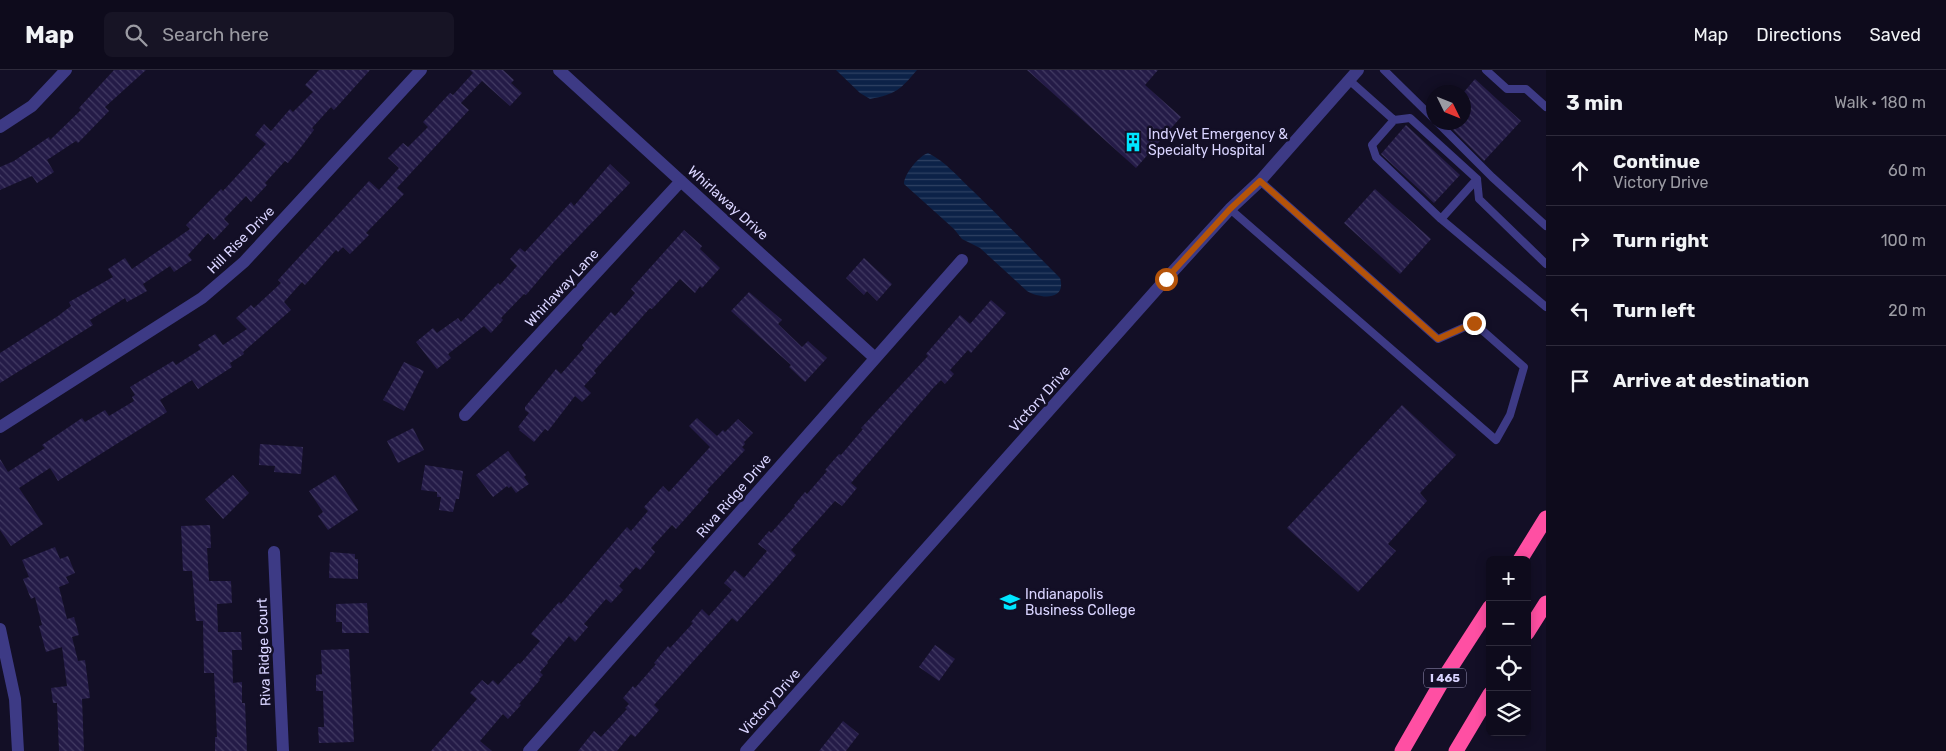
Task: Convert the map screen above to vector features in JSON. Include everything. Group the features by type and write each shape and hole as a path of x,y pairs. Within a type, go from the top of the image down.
{"highway":[{"path":"1522,556 1546,518"},
{"path":"1531,627 1546,603"},
{"name":"I 465","path":"1402,751 1444,678 1486,613"},
{"path":"1456,751 1486,701"}],"street":[{"path":"0,127 32,106 56,83 66,70"},
{"name":"Hill Rise Drive","path":"0,427 202,298 244,262 421,70"},
{"name":"Whirlaway Drive","path":"559,70 875,358"},
{"name":"Victory Drive","path":"746,751 1230,209 1260,181 1358,70"},
{"name":"Whirlaway Lane","path":"465,415 681,181"},
{"name":"Riva Ridge Drive","path":"529,751 962,260"},
{"name":"Riva Ridge Court","path":"274,552 283,751"},
{"path":"0,629 15,699 18,751"}],"lane":[{"path":"1384,70 1426,111"},
{"path":"1486,70 1507,89 1526,88 1546,107"},
{"path":"1350,80 1394,120"},
{"path":"1546,264 1479,200 1477,179 1410,118 1394,120 1372,145 1376,157 1441,219 1546,307"},
{"path":"1445,130 1492,177 1546,226"},
{"path":"1441,219 1477,179"},
{"path":"1230,209 1496,440 1510,415 1524,367 1474,323 1438,339 1260,181"}],"water":[{"path":"836,70 917,70 897,90 870,99 860,93"},
{"path":"928,153 952,170 1060,278 1060,291 1051,296 1039,296 1027,291 980,248 962,239 954,229 904,184 906,175 920,158"}],"building":[{"path":"114,70 146,70 105,107 109,111 78,143 76,141 47,160 54,172 37,183 32,176 0,190 0,167 14,161 49,137 50,140 81,110 79,108"},
{"path":"319,70 370,70 334,110 331,107 312,128 314,130 288,163 285,161 251,202 246,196 224,219 229,224 214,240 208,233 188,255 192,260 174,272 170,266 143,284 147,291 127,302 125,298 90,320 93,325 0,383 0,353 58,316 71,306 69,302 113,277 108,269 125,258 132,269 190,229 186,225 221,189 223,191 266,144 255,135 264,124 271,131 290,109 293,112 313,92 305,85"},
{"path":"470,70 503,70 514,80 511,83 522,93 510,106 482,81 461,103 469,110 397,188 404,194 366,233 369,235 350,254 343,247 338,252 336,250 305,285 302,282 284,302 291,310 243,352 244,354 230,363 232,367 198,389 192,380 160,400 167,412 58,481 50,468 19,488 43,524 11,546 0,530 0,459 8,472 45,448 42,445 82,418 85,422 105,410 109,416 134,401 132,397 135,395 130,387 173,361 176,365 201,349 198,345 215,334 223,345 247,329 236,318 251,305 254,308 281,283 278,280 369,181 379,190 399,168 388,158 403,143 408,147 428,127 423,122 450,93 453,95 473,73"},
{"name":"IndyVet Emergency & Specialty Hospital","path":"1027,70 1158,70 1145,85 1181,117 1136,168"},
{"path":"1475,79 1521,121 1484,161 1453,130 1471,130 1470,85"},
{"path":"1406,125 1460,175 1434,203 1381,154"},
{"path":"610,164 630,183 554,262 526,295 524,294 501,318 503,320 491,333 484,326 448,354 451,358 437,369 416,342 433,328 437,333 458,318 461,322 517,266 510,259 520,248 525,252 571,202 574,206"},
{"path":"1375,189 1431,239 1400,274 1344,223"},
{"path":"684,230 702,246 700,249 720,268 695,293 680,279 652,309 650,308 594,371 596,373 584,386 591,393 582,402 575,396 548,431 545,429 534,442 519,430 518,427 529,413 525,410 525,407 556,369 561,374 584,348 582,345 611,312 615,316 635,293 631,289"},
{"path":"864,258 892,284 877,301 867,291 864,295 846,278"},
{"path":"749,292 782,320 778,324 802,347 808,341 827,358 805,382 789,367 791,365 731,311"},
{"path":"991,300 1006,313 971,353 968,350 950,370 954,374 945,384 941,380 934,387 851,483 857,488 842,506 835,501 791,550 796,555 771,584 737,622 732,618 654,705 659,710 635,737 631,734 617,751 578,751 594,731 601,737 627,709 625,708 629,704 623,698 633,686 635,688 656,664 654,663 668,646 670,648 693,623 691,622 702,609 709,616 732,590 724,583 735,570 744,578 767,551 758,544 769,531 771,533 805,492 807,494 827,471 825,470 839,454 841,455 863,429 861,428 928,356 926,354 960,315 970,324"},
{"path":"404,362 424,371 404,411 383,400"},
{"path":"1402,405 1456,455 1420,493 1427,501 1388,544 1396,551 1358,592 1287,528"},
{"path":"697,418 717,436 723,430 725,432 738,419 753,433 744,442 745,444 742,447 745,450 707,490 709,492 676,529 672,525 651,548 655,552 640,570 636,567 619,586 623,590 611,603 606,599 584,624 588,627 575,642 569,636 540,672 543,675 519,704 521,705 508,719 503,714 480,741 492,751 431,751 477,699 470,693 482,680 488,685 493,680 498,685 518,663 520,664 540,641 531,634 559,602 561,604 627,527 631,531 648,511 644,507 663,486 669,492 710,447 689,426"},
{"path":"413,428 424,450 398,463 387,441"},
{"path":"260,444 303,447 301,474 274,472 275,466 259,465"},
{"path":"508,451 526,475 524,477 529,484 516,493 511,486 509,488 507,486 493,497 476,475"},
{"path":"425,465 463,471 459,499 456,499 453,512 439,510 441,497 437,497 437,492 421,490"},
{"path":"233,475 249,493 223,519 205,499"},
{"path":"335,475 358,510 328,530 318,516 323,512 309,491"},
{"path":"210,525 211,548 207,548 209,581 231,581 232,603 217,604 218,632 241,632 242,650 232,650 233,683 242,682 242,703 245,703 247,751 215,751 215,737 217,737 214,673 204,673 203,621 196,621 192,571 183,571 181,526"},
{"path":"55,547 60,559 68,556 75,573 66,577 69,583 59,587 67,619 74,617 79,635 72,637 78,661 85,660 90,698 82,699 84,751 59,751 57,703 53,703 51,688 67,686 62,647 46,652 39,626 42,625 35,597 31,599 23,579 29,577 22,560"},
{"path":"330,552 355,554 355,559 358,559 358,579 329,578"},
{"path":"367,603 369,633 342,633 342,622 336,622 336,604"},
{"path":"935,645 955,659 939,681 919,667"},
{"path":"349,649 354,742 319,743 318,727 324,727 323,691 316,691 316,675 322,674 321,650"},
{"path":"843,721 859,734 846,751 819,751"}],"place":[{"name":"IndyVet Emergency & Specialty Hospital","path":"1133,142"},
{"name":"Indianapolis Business College","path":"1010,602"}],"route":[{"path":"1166,279 1230,209 1260,181 1438,339 1474,323"}]}
